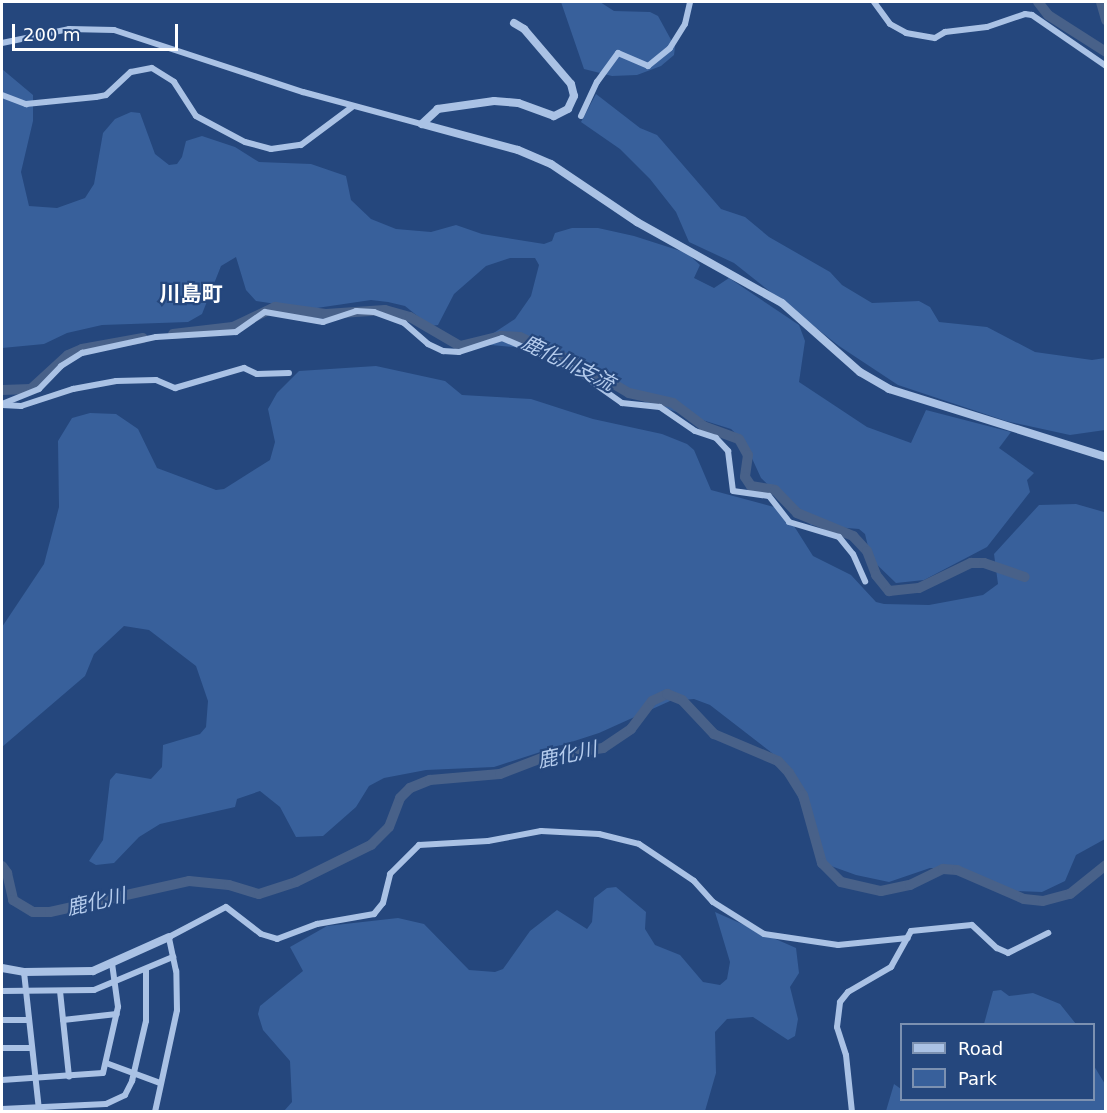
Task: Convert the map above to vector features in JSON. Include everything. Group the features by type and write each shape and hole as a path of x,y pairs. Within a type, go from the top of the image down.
{"street":[{"path":"581,116 597,82 618,53 648,66 670,48 685,24 690,2"},
{"path":"874,2 890,24 906,33 935,38 945,32 987,27 1025,14 1032,15 1106,66"},
{"path":"422,124 438,109 494,102 518,103 554,116 568,109 574,96 571,84 524,29 514,23"},
{"path":"2,43 69,29 114,30 352,106 518,150 551,165 637,222 782,303 860,372 889,389 1106,457"},
{"path":"2,95 26,104 96,97 106,95 131,72 152,68 174,82 196,116 245,142 271,149 301,145 352,106"},
{"path":"2,405 39,389 61,366 82,353 156,337 236,332 266,312 323,322 356,311 374,312 404,323 428,344 443,351 459,352 502,338 574,369 622,403 666,409 695,431 716,438 728,451 733,491 769,496 789,522 839,537 853,554 865,581"},
{"path":"2,405 21,405 73,389 116,381 156,380 175,388 244,368 257,374 289,373"},
{"path":"2,968 24,972 93,970 169,937 226,907 261,934 277,939 317,924 374,914 382,903 390,874 419,845 488,841 541,831 600,834 639,844 694,881 713,902 764,934 838,945 908,938"},
{"path":"852,1112 846,1054 837,1027 840,1002 848,992 891,967 914,930 972,926 997,948 1008,953 1048,933"},
{"path":"155,1112 176,1023 173,957 169,937"},
{"path":"2,991 94,990 173,957"},
{"path":"2,1080 101,1074 106,1063 117,1014 117,982 112,963"},
{"path":"2,1109 39,1110 111,1103 127,1092 134,1073 147,1013 146,970"},
{"path":"24,972 39,1110"},
{"path":"60,991 69,1077"},
{"path":"63,1020 117,1014"},
{"path":"2,1020 29,1020"},
{"path":"2,1048 32,1048"},
{"path":"106,1063 160,1083"}],"green space":[{"path":"561,2 600,2 614,11 650,12 658,16 675,47 674,55 661,66 637,75 612,76 584,69"},
{"path":"2,69 33,95 33,121 21,172 29,206 57,208 85,198 94,184 103,133 115,119 131,112 140,113 155,154 169,165 177,164 182,157 186,141 202,136 235,147 259,162 311,164 346,176 351,200 371,219 396,229 431,232 456,225 482,234 544,244 552,241 555,233 572,228 598,228 634,236 687,253 700,265 694,278 714,288 729,278 799,325 805,341 799,382 867,427 911,443 926,410 1011,432 999,448 1034,473 1027,480 1030,492 987,547 924,580 896,583 871,559 865,534 859,529 811,525 761,478 744,441 731,429 645,402 587,364 535,349 491,345 486,338 515,319 531,296 539,265 535,258 510,258 486,266 454,294 438,325 430,326 405,306 388,302 371,300 310,309 256,301 246,290 236,257 221,266 202,314 188,322 102,325 67,333 44,344 2,348"},
{"path":"596,94 640,128 657,135 721,209 745,217 769,237 830,272 842,285 872,303 919,301 930,307 939,322 987,327 1035,352 1092,360 1105,358 1105,430 1070,435 1006,421 898,385 839,346 734,263 689,242 676,212 650,179 620,149 581,122"},
{"path":"376,366 445,381 462,395 531,399 593,419 662,434 687,444 694,450 711,490 774,507 794,526 813,556 851,575 876,602 884,604 929,605 983,595 998,584 994,554 1039,505 1076,504 1104,512 1105,839 1076,855 1065,881 1042,892 994,890 947,868 930,868 889,882 856,875 831,866 819,854 789,772 772,753 710,705 694,699 670,701 599,733 494,767 426,770 384,778 369,786 356,807 323,836 296,837 280,807 260,791 237,799 235,807 160,824 139,837 114,863 96,865 89,861 103,840 110,780 116,773 151,779 162,767 163,745 200,734 206,727 208,701 196,666 149,630 124,626 94,654 85,676 2,747 2,627 44,564 59,507 58,441 72,418 90,413 116,414 138,429 157,468 216,490 224,489 270,460 275,442 268,409 277,393 299,371"},
{"path":"616,887 646,912 645,929 655,945 680,955 703,982 720,985 727,979 730,962 715,912 796,948 799,973 790,987 798,1019 795,1036 788,1040 753,1017 727,1019 715,1032 716,1073 705,1111 284,1111 292,1102 290,1061 263,1030 258,1014 260,1006 303,971 290,947 327,926 398,918 424,924 469,970 495,972 503,969 530,931 557,910 587,929 592,922 594,898 607,888"},
{"path":"1001,990 1009,996 1033,993 1060,1004 1075,1023 984,1023 993,991"},
{"path":"1095,1068 1105,1084 1105,1111 886,1111 894,1084 900,1088 900,1101 1095,1101"}],"waterway":[{"path":"1038,2 1048,15 1106,52"},
{"path":"1101,2 1106,20"},
{"name":"鹿化川支流","path":"173,334 233,327 275,307 326,314 385,310 410,317 460,346 501,336 520,337 585,367 629,393 673,403 703,426 739,439 748,455 745,477 751,486 775,490 797,513 853,536 867,551 876,575 889,591 919,588 971,563 984,563 1025,577"},
{"name":"鹿化川支流","path":"2,390 31,389 68,355 82,349 143,338"},
{"name":"鹿化川","path":"2,866 7,873 13,900 33,912 50,912 189,881 229,885 259,894 296,882 371,845 389,827 400,798 410,788 430,780 500,774 547,756 603,748 631,729 652,701 667,694 682,700 714,734 778,761 803,795 822,863 841,882 881,891 910,885 943,869 957,870 1024,899 1043,901 1070,894 1106,865"}],"district":[{"name":"川島町","path":"191,294"}]}
